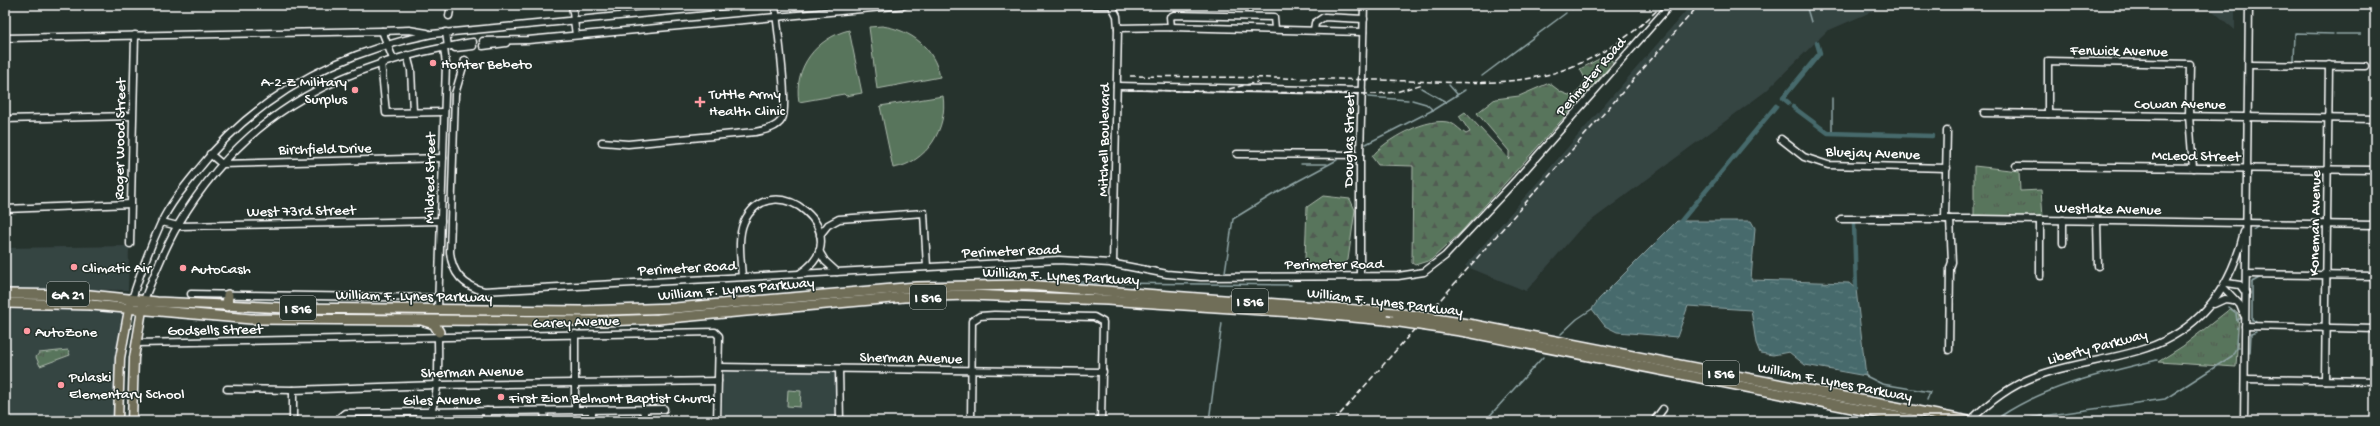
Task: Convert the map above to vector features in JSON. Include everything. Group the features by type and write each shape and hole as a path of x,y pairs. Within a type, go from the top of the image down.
{"highway":[{"name":"William F. Lynes Parkway","path":"144,300 227,306 630,310 916,287 1026,285 1396,313 1474,325 1599,348 1825,394 1969,421"},
{"name":"GA 21","path":"5,294 60,293 130,304 142,310"},
{"path":"227,306 228,295"},
{"name":"William F. Lynes Parkway","path":"142,310 251,319 604,321 658,319 904,297 1005,295 1286,311 1386,320 1467,332 1918,421"},
{"name":"GA 21","path":"5,303 91,305 130,304 144,300"},
{"path":"419,319 433,324 438,335"},
{"path":"438,335 442,324 451,319"}],"main road":[{"path":"132,421 136,343 144,300"},
{"path":"118,421 120,358 130,304"}],"street":[{"path":"449,16 451,5"},
{"path":"572,5 576,35"},
{"path":"130,304 162,222 184,187 210,154 251,114 298,82 332,65 388,44 432,34 733,5"},
{"path":"602,142 628,144 747,132 770,129 780,123 784,117 784,95 775,5"},
{"path":"483,43 905,5"},
{"path":"1083,5 1122,5"},
{"name":"Mitchell Boulevard","path":"1111,5 1117,16 1118,28 1113,264"},
{"name":"Mitchell Boulevard","path":"1117,16 1122,5"},
{"path":"1357,5 1364,5"},
{"name":"Douglas Street","path":"1360,276 1360,155 1364,5"},
{"name":"Perimeter Road","path":"464,60 455,94 450,252 456,272 464,282 475,289 493,292 1059,260 1113,264 1190,276 1360,276 1418,274 1436,265 1517,179 1670,5"},
{"path":"2244,421 2247,274 2246,222 2249,117 2249,5"},
{"path":"1171,27 1170,17 1174,15 1274,17 1275,29"},
{"path":"1314,30 1315,23 1324,18 1364,19"},
{"path":"1118,28 1171,27 1364,32"},
{"path":"5,38 409,30 432,34"},
{"path":"382,31 393,59"},
{"name":"Mildred Street","path":"438,309 446,32"},
{"name":"Roger Wood Street","path":"130,244 135,35"},
{"path":"144,300 178,226 222,164 254,131 279,112 327,84 381,62 446,47 473,44"},
{"path":"407,55 411,70 413,112"},
{"name":"Fenwick Avenue","path":"2048,114 2048,61 2190,64 2189,116"},
{"path":"381,62 386,113 444,112"},
{"path":"2249,65 2365,66"},
{"name":"Koneman Avenue","path":"2325,380 2329,65"},
{"path":"1117,86 1362,91"},
{"name":"Cowan Avenue","path":"1984,113 2375,119"},
{"path":"5,119 132,116"},
{"path":"2189,116 2193,168"},
{"path":"1947,131 1948,219 1952,262 1950,268 1949,350"},
{"name":"Bluejay Avenue","path":"1781,138 1804,157 1828,165 1947,168"},
{"path":"210,154 222,164"},
{"path":"1237,154 1360,155"},
{"name":"Birchfield Drive","path":"222,164 443,158"},
{"name":"McLeod Street","path":"2016,166 2375,170"},
{"path":"742,277 741,244 744,223 748,216 761,205 782,200 794,202 808,211 820,235 819,251 808,267 799,274"},
{"path":"5,209 130,204"},
{"path":"820,235 828,225 839,219 924,213 927,267"},
{"name":"Westlake Avenue","path":"1841,219 2098,220 2224,224 2246,222 2375,225"},
{"path":"2040,220 2040,276"},
{"path":"2063,220 2063,243"},
{"path":"2098,220 2098,266"},
{"name":"West 73rd Street","path":"162,222 178,226 441,221"},
{"name":"Liberty Parkway","path":"1969,421 2006,391 2033,377 2062,368 2137,351 2160,343 2194,321 2211,306 2225,285 2240,250 2246,222"},
{"path":"819,251 825,261 837,273"},
{"path":"2247,274 2375,276"},
{"path":"2225,285 2240,285 2246,295"},
{"path":"2225,285 2246,318"},
{"path":"191,294 438,298"},
{"path":"2211,306 2225,299 2235,301"},
{"path":"971,421 972,321 980,316 994,315 1094,317 1103,322 1101,421"},
{"path":"2245,326 2375,329"},
{"name":"Garey Avenue","path":"438,335 715,332 719,336 719,367"},
{"path":"575,334 575,410"},
{"path":"432,421 432,412 437,385 438,335"},
{"name":"Godsells Street","path":"136,343 438,335"},
{"path":"717,421 719,367"},
{"name":"Sherman Avenue","path":"719,367 1103,372"},
{"path":"839,368 840,421"},
{"path":"2245,379 2375,381"},
{"name":"Sherman Avenue","path":"227,389 293,390 574,382 718,381"},
{"path":"293,390 293,421"},
{"name":"Giles Avenue","path":"340,419 345,413 575,410 592,412 664,409"},
{"path":"1654,421 1663,409"},
{"path":"642,410 644,412 644,421"},
{"path":"487,411 487,421"},
{"path":"544,411 544,421"},
{"path":"426,421 432,412"},
{"path":"592,412 592,421"},
{"path":"387,413 387,421"}],"shaded area":[{"path":"1691,5 1887,5 1827,31 1766,91 1580,229 1526,291 1465,266"},
{"path":"2206,5 2235,5 2235,30"},
{"path":"129,246 128,290 5,289 5,248"},
{"name":"Pulaski Elementary School","path":"5,310 117,311 122,314 117,343 116,421 5,421"},
{"path":"723,371 836,373 835,421 722,421"}],"green space":[{"path":"882,26 903,32 920,42 933,57 940,77 877,89 869,27"},
{"path":"849,30 862,93 846,96 844,94 799,102 798,89 800,77 810,56 827,40 837,34"},
{"path":"1610,57 1613,63 1461,232 1431,260 1415,265 1412,263 1413,166 1378,165 1372,157 1378,150 1386,143 1408,131 1420,126 1442,121 1455,125 1466,134 1470,132 1459,116 1465,112 1509,159 1509,151 1477,113 1495,99 1519,96 1549,83 1561,92 1574,97 1586,80 1580,69 1599,59"},
{"path":"943,96 944,108 942,120 933,142 916,159 905,165 893,168 880,106"},
{"path":"1974,166 2019,171 2020,191 2041,190 2043,217 1974,216"},
{"path":"1323,196 1350,199 1355,210 1348,260 1331,270 1316,271 1311,270 1305,258 1307,207"},
{"path":"2231,308 2239,315 2236,367 2158,362 2183,346"},
{"path":"68,350 70,355 40,366 36,357 39,353"},
{"path":"788,390 801,391 800,407 787,406"}],"water":[{"path":"1677,221 1751,221 1755,228 1751,280 1849,283 1856,289 1866,376 1805,365 1789,352 1773,355 1760,353 1756,343 1751,310 1688,306 1677,337 1617,332 1605,326 1592,309 1599,299"}],"waterway":[{"path":"1572,9 1577,5"},
{"path":"1806,5 1811,22"},
{"path":"1482,76 1566,13"},
{"path":"2294,62 2295,33 2333,34"},
{"path":"2336,34 2361,34"},
{"path":"1789,103 1783,98 1820,53 1817,43"},
{"path":"1449,85 1457,94"},
{"path":"1421,88 1446,102"},
{"path":"1366,144 1433,110 1465,90"},
{"path":"1368,97 1408,100"},
{"path":"1832,98 1832,133"},
{"path":"1412,100 1426,104 1433,110"},
{"path":"1681,221 1776,106"},
{"path":"1793,107 1828,133 1932,136"},
{"path":"1225,272 1233,219 1272,195 1337,160"},
{"path":"1301,164 1327,164"},
{"path":"1854,223 1856,289"},
{"path":"2253,230 2259,226"},
{"path":"2252,282 2261,277"},
{"path":"1040,280 1098,283"},
{"path":"2252,281 2252,320"},
{"path":"1110,283 1291,285"},
{"path":"2228,307 2236,313 2237,322"},
{"path":"1561,334 1577,319 1592,309"},
{"path":"2237,320 2242,318"},
{"path":"2252,319 2256,322"},
{"path":"1209,421 1222,323"},
{"path":"2236,347 2237,327"},
{"path":"2251,334 2256,332"},
{"path":"2250,353 2251,334"},
{"path":"2001,416 2022,419 2165,399 2232,356 2236,348 2239,348"},
{"path":"1485,421 1543,357"},
{"path":"2001,416 2038,396 2076,381 2157,360"},
{"path":"1866,376 1882,384 1930,392 1927,400"}],"railway":[{"path":"1130,76 1465,83 1508,81 1550,74 1596,56 1637,28 1662,5"},
{"path":"1334,421 1699,5"},
{"path":"1229,89 1258,82"},
{"path":"1128,90 1374,94 1396,92 1423,84"}],"place":[{"name":"Honter Bebeto","path":"433,63"},
{"name":"A-2-Z Military Surplus","path":"355,90"},
{"name":"Tuttle Army Health Clinic","path":"700,102"},
{"name":"Climatic Air","path":"74,267"},
{"name":"AutoCash","path":"183,268"},
{"name":"AutoZone","path":"27,331"},
{"name":"Pulaski Elementary School","path":"61,385"},
{"name":"First Zion Belmont Baptist Church","path":"501,397"}]}
